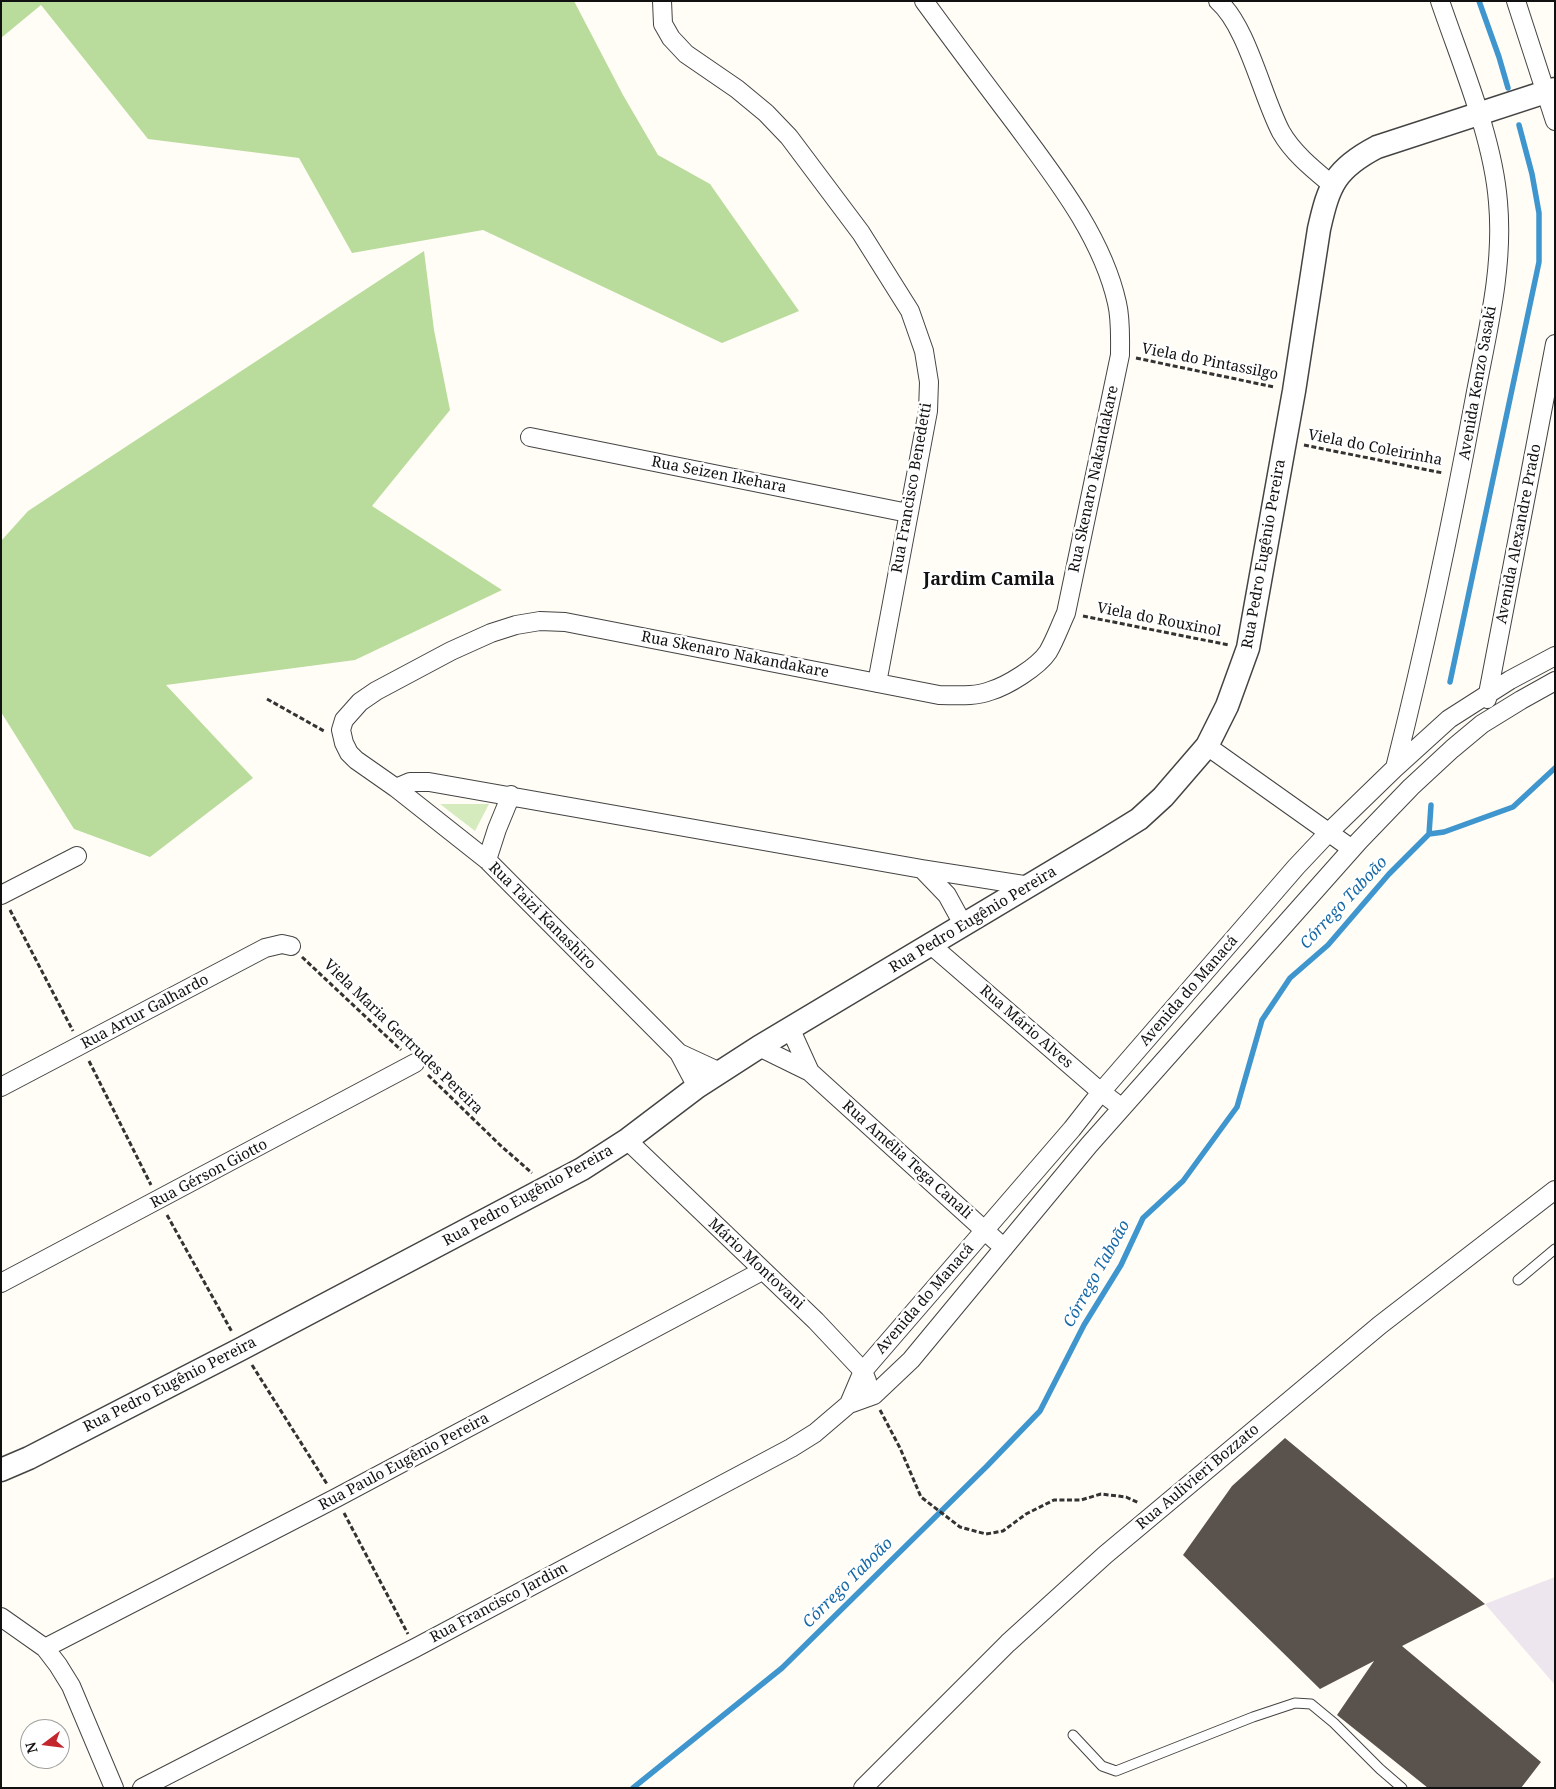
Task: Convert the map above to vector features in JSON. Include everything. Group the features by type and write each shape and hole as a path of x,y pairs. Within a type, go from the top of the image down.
{"street":[{"name":"Rua Francisco Benedetti","path":"662,1 664,24 671,38 686,54 737,89 766,113 789,138 861,233 910,311 924,351 929,382 928,411 877,683"},
{"name":"Rua Skenaro Nakandakare","path":"344,743 342,730 344,720 360,702 376,692 451,651 491,633 516,625 540,621 565,622 939,695 965,696 990,691 1032,668 1047,654 1066,613 1120,355 1120,326 1116,302 1107,271 1063,188 924,1"},
{"path":"1218,1 1234,21 1246,45 1270,109 1282,134 1295,151 1331,184"},
{"name":"Avenida Kenzo Sasaki","path":"1396,768 1412,704 1460,477 1498,272 1500,234 1498,200 1490,158 1479,114 1440,1"},
{"path":"1516,1 1550,91 1555,121"},
{"name":"Rua Pedro Eugênio Pereira","path":"1,1470 29,1458 241,1349 549,1187 627,1140 720,1072 790,1028 1030,886 1138,818 1163,797 1207,746 1227,706 1248,648 1294,391 1319,229 1324,203 1331,184 1343,169 1358,157 1377,148 1550,91"},
{"name":"Avenida Alexandre Prado","path":"1482,724 1555,344"},
{"name":"Rua Seizen Ikehara","path":"530,437 908,513"},
{"name":"Avenida do Manacá","path":"863,1371 1072,1129 1101,1092 1296,867 1329,832 1449,719 1489,693 1555,656"},
{"name":"Avenida do Manacá","path":"874,1396 911,1360 1122,1108 1352,849 1411,786 1482,724 1555,681"},
{"path":"1412,704 1417,727 1424,741 1431,745 1452,749"},
{"path":"344,743 356,760 396,788 410,782 429,782 922,869 1030,886"},
{"path":"1207,746 1352,849"},
{"name":"Rua Taizi Kanashiro","path":"396,788 486,860 679,1053 697,1087"},
{"path":"486,860 511,795"},
{"path":"2,894 77,856"},
{"path":"922,869 947,895 964,926"},
{"name":"Rua Artur Galhardo","path":"1,1087 266,948 282,944 291,946"},
{"name":"Rua Mário Alves","path":"931,945 1122,1108"},
{"name":"Rua Amélia Tega Canali","path":"790,1028 810,1072"},
{"name":"Rua Amélia Tega Canali","path":"759,1048 810,1072 1004,1248"},
{"name":"Rua Taizi Kanashiro","path":"679,1053 720,1072"},
{"name":"Rua Gérson Giotto","path":"1,1283 415,1063"},
{"name":"Mário Montovani","path":"627,1140 816,1321 863,1371 874,1396"},
{"name":"Rua Aulivieri Bozzato","path":"863,1788 1008,1643 1105,1554 1380,1325 1555,1190"},
{"name":"Rua Paulo Eugênio Pereira","path":"45,1648 336,1498 762,1271"},
{"name":"Rua Francisco Jardim","path":"848,1404 863,1371"},
{"name":"Rua Francisco Jardim","path":"142,1788 415,1648 791,1448 815,1433 848,1404 874,1396"},
{"path":"1,1617 45,1648 58,1665 71,1686 114,1788"}],"lane":[{"path":"1518,1280 1555,1249"},
{"path":"1073,1735 1102,1766 1116,1771 1253,1717 1295,1703 1311,1704 1334,1723 1402,1788"}],"path":[{"name":"Viela do Pintassilgo","path":"1120,355 1294,391"},
{"name":"Viela do Coleirinha","path":"1284,441 1460,477"},
{"name":"Viela do Rouxinol","path":"1066,613 1248,648"},
{"path":"267,699 344,743"},
{"path":"2,894 159,1200 241,1349 336,1498 415,1648"},
{"name":"Viela Maria Gertrudes Pereira","path":"291,946 500,1145 549,1187"},
{"path":"874,1396 900,1448 921,1497 960,1527 986,1534 1003,1531 1026,1514 1054,1500 1081,1500 1101,1494 1126,1497 1158,1511"}],"shaded area":[{"path":"1555,1577 1555,1685 1485,1604"}],"green space":[{"path":"1,1 574,1 623,95 658,155 710,184 799,311 722,343 483,230 352,253 299,158 148,139 41,5 1,38"},
{"path":"424,251 434,330 450,410 372,506 502,590 355,660 166,685 253,778 150,857 74,829 1,712 1,541 28,511"},
{"path":"440,804 489,804 475,831"}],"building":[{"path":"1285,1438 1485,1604 1402,1646 1541,1762 1521,1788 1428,1788 1337,1715 1374,1661 1320,1689 1183,1555 1232,1486"}],"waterway":[{"path":"1479,1 1508,88"},
{"path":"1450,682 1539,262 1539,213 1532,174 1519,125"},
{"name":"Córrego Taboão","path":"633,1788 782,1668 987,1466 1040,1411 1084,1325 1121,1265 1143,1218 1183,1181 1237,1107 1262,1020 1290,978 1328,945 1389,874 1429,834 1444,832 1513,807 1555,768"},
{"path":"1429,834 1431,805"}],"district":[{"name":"Jardim Camila","path":"989,580"}]}
